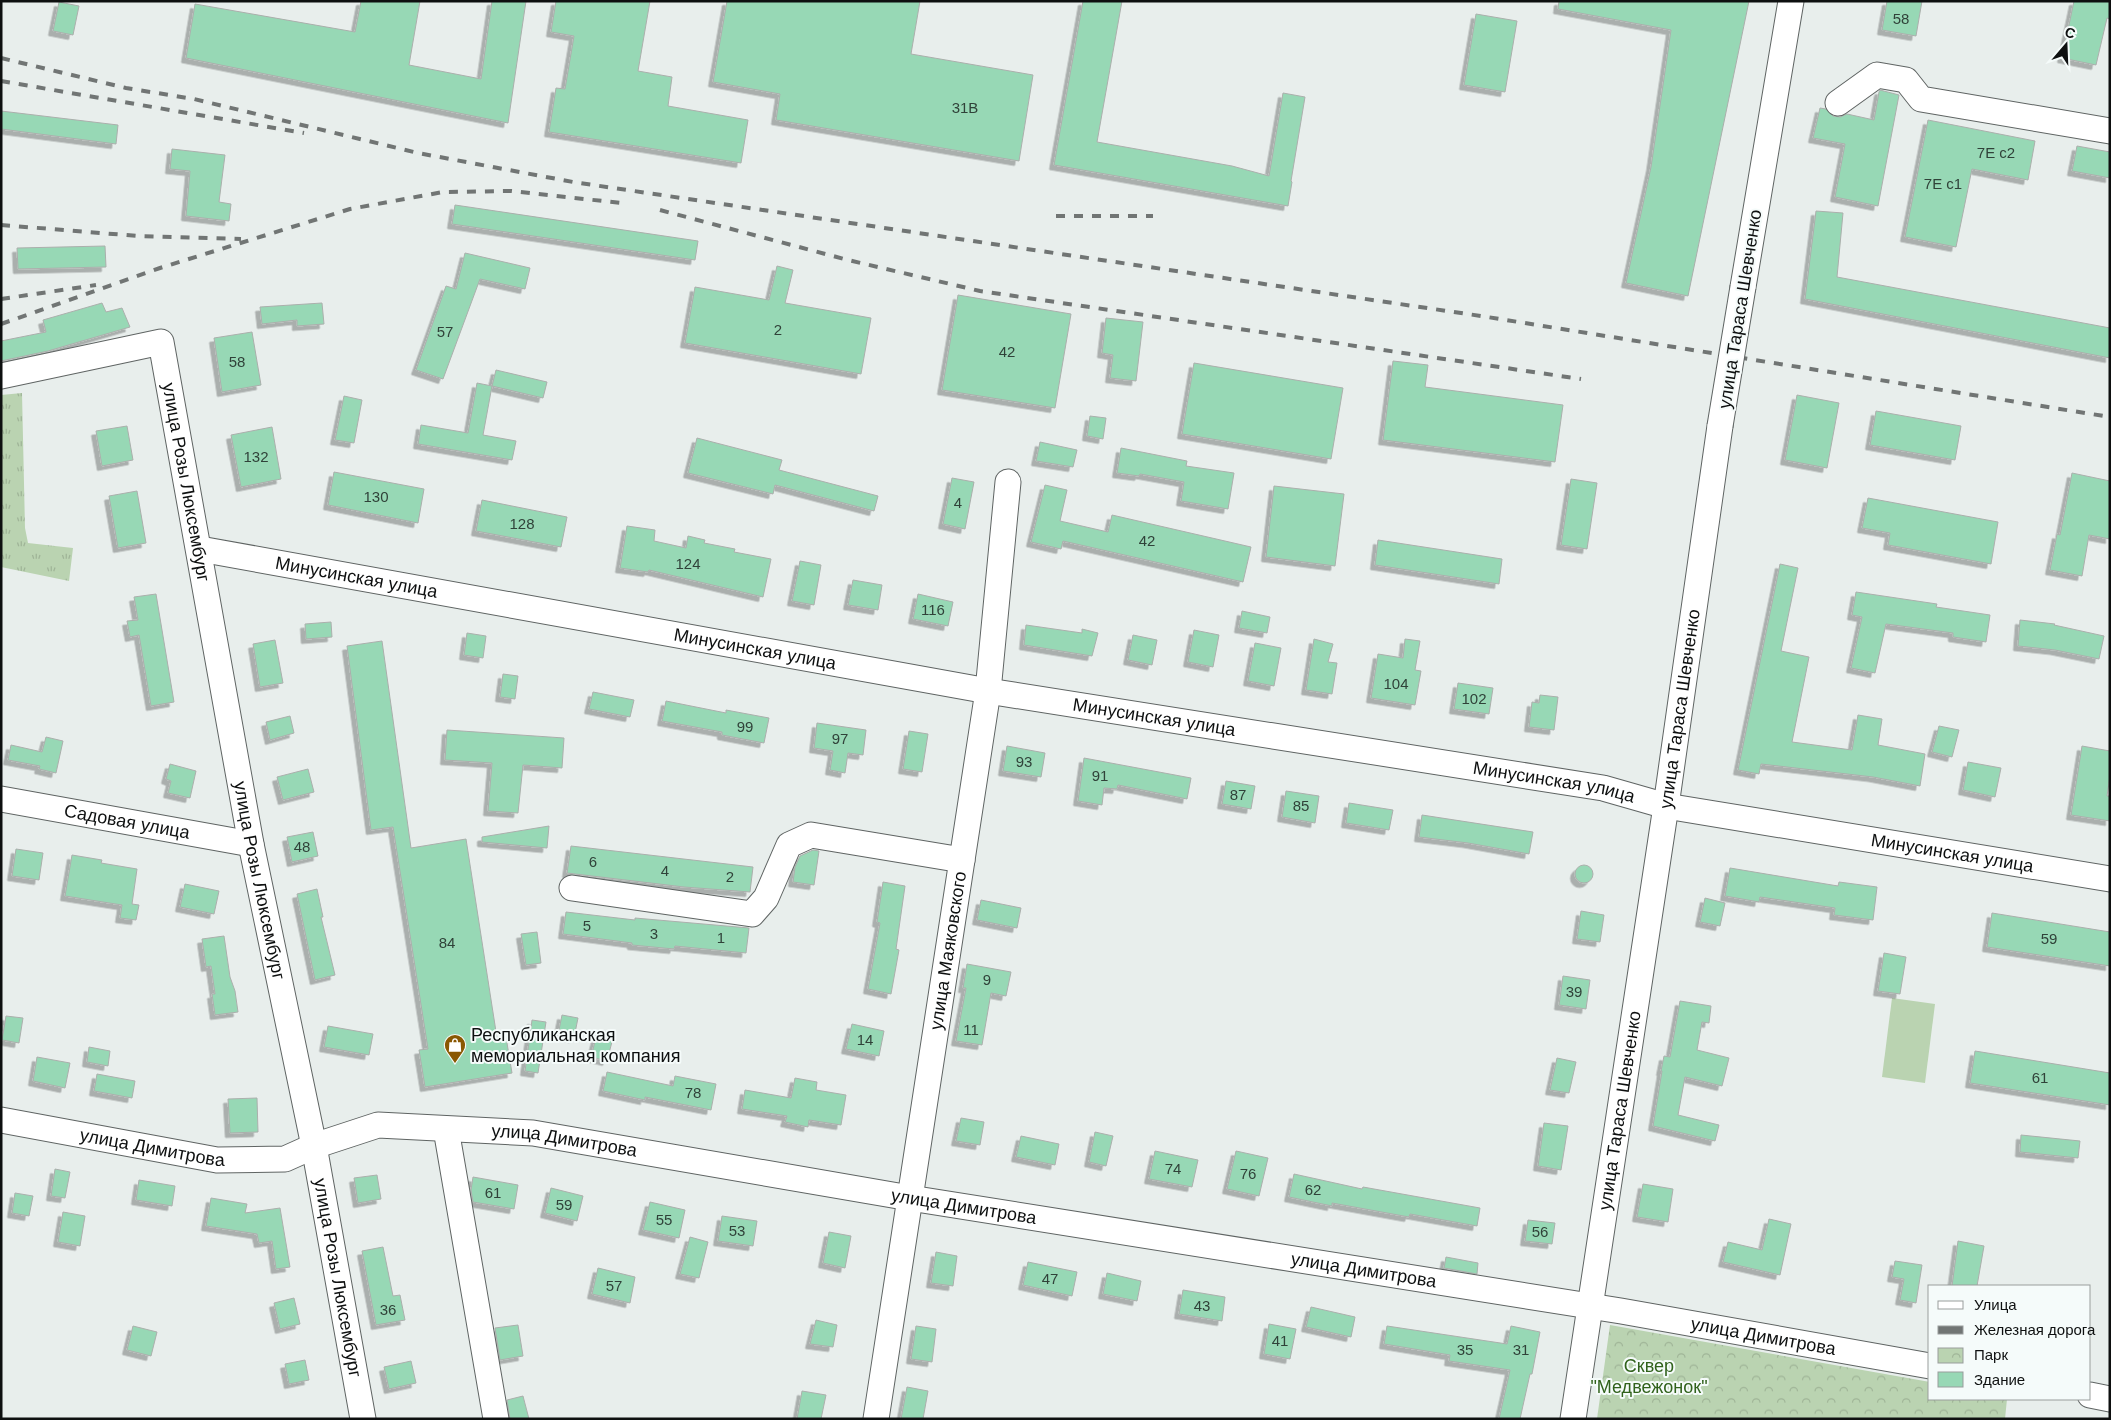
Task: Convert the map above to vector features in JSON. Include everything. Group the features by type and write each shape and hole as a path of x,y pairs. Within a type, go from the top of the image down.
{"street":[{"name":"улица Тараса Шевченко","path":"1573,1419 1666,806 1720,426 1791,1"},
{"path":"1838,102 1877,75 1906,80 1921,99 2110,131"},
{"name":"улица Розы Люксембург","path":"1,376 161,342 200,549 251,844 314,1146 363,1419"},
{"name":"улица Маяковского","path":"876,1419 988,691 1008,482"},
{"name":"Минусинская улица","path":"200,549 988,691 1603,788 1666,806 2110,879"},
{"name":"Садовая улица","path":"1,799 251,844"},
{"path":"572,888 752,914 766,898 789,845 811,835 962,860"},
{"name":"улица Димитрова","path":"1,1120 217,1160 284,1158 314,1146 378,1126 533,1133 910,1198 1590,1306 1928,1366"},
{"path":"446,1129 496,1419"},
{"path":"2091,1395 2110,1399"}],"green space":[{"path":"22,393 25,528 28,543 73,548 69,581 1,567 1,395"},
{"path":"1892,998 1935,1004 1925,1083 1882,1077"},
{"name":"Сквер \"Медвежонок\"","path":"1610,1325 1928,1382 1928,1400 2007,1400 2005,1419 1597,1419"}],"building":[{"path":"361,1 420,1 409,65 481,79 492,1 526,1 508,123 186,58 195,4 355,32"},
{"path":"556,1 650,1 638,71 672,77 668,106 748,120 741,163 549,132 556,88 565,89 574,36 551,32"},
{"path":"727,1 920,1 911,54 1033,75 1019,161 776,120 780,94 713,82"},
{"path":"1083,1 1122,1 1097,142 1232,166 1269,176 1283,93 1305,97 1288,206 1054,165"},
{"path":"1559,1 1749,1 1688,296 1626,283 1651,167 1671,30 1558,9"},
{"path":"1887,1 1922,1 1916,36 1882,30"},
{"path":"2074,1 2110,1 2110,19 2107,18 2096,65 2062,58"},
{"path":"59,2 79,6 73,35 53,31"},
{"path":"1476,14 1517,21 1505,92 1464,85"},
{"path":"1880,90 1899,95 1878,206 1835,197 1845,144 1813,138 1820,108 1826,109 1833,116 1840,117 1847,114 1874,120"},
{"path":"1,111 118,125 116,144 1,129"},
{"path":"1928,120 2035,141 2028,180 1972,169 1956,247 1905,237"},
{"path":"2077,146 2110,152 2110,178 2072,171"},
{"path":"172,149 225,155 219,202 231,204 229,221 186,216 190,171 170,169"},
{"path":"455,205 698,241 695,260 452,224"},
{"path":"1816,211 1843,213 1837,277 2110,328 2110,358 1805,299"},
{"path":"105,246 106,267 18,269 17,248"},
{"path":"465,253 530,268 525,289 480,279 443,379 416,370 446,286 456,289"},
{"path":"777,266 793,270 785,303 871,318 861,374 685,343 695,287 769,300"},
{"path":"958,295 1071,314 1055,408 942,390"},
{"path":"102,303 106,312 122,308 130,327 48,351 1,361 1,341 46,332 43,320"},
{"path":"322,303 324,324 297,326 297,320 262,324 260,307"},
{"path":"1106,318 1143,322 1136,381 1110,378 1113,355 1102,353"},
{"path":"252,332 261,385 222,392 214,338"},
{"path":"1393,361 1428,365 1425,387 1563,405 1555,462 1383,440"},
{"path":"1194,363 1343,388 1331,459 1182,434"},
{"path":"496,370 547,382 543,398 492,386"},
{"path":"477,383 492,386 483,435 516,441 512,460 418,444 421,425 468,433"},
{"path":"1797,395 1839,403 1827,468 1785,460"},
{"path":"344,396 362,400 354,443 335,440"},
{"path":"1876,411 1961,426 1955,460 1870,445"},
{"path":"1090,416 1106,418 1103,439 1087,436"},
{"path":"127,426 133,460 102,466 96,431"},
{"path":"272,427 281,479 241,487 231,435"},
{"path":"697,438 782,460 779,470 878,496 874,511 775,485 773,494 688,473"},
{"path":"1040,442 1077,450 1073,467 1036,461"},
{"path":"1121,448 1187,461 1186,466 1234,473 1228,509 1181,501 1184,482 1140,474 1139,476 1117,473"},
{"path":"334,472 424,489 418,523 328,505"},
{"path":"2072,473 2110,481 2110,539 2089,535 2082,576 2050,570 2057,534 2060,535"},
{"path":"952,478 974,482 965,529 943,524"},
{"path":"1571,479 1597,483 1587,549 1561,545"},
{"path":"1045,485 1067,490 1060,521 1108,532 1112,515 1251,547 1243,582 1063,541 1061,549 1031,542"},
{"path":"1274,486 1344,494 1335,566 1266,557"},
{"path":"137,491 146,543 118,548 109,496"},
{"path":"1868,498 1998,522 1991,564 1888,545 1890,533 1862,528"},
{"path":"482,500 567,517 561,547 476,531"},
{"path":"627,526 655,530 654,541 686,548 688,536 705,540 704,543 735,549 734,552 771,559 763,597 649,570 648,572 620,568"},
{"path":"1378,540 1502,559 1499,584 1375,565"},
{"path":"800,561 821,565 814,605 792,601"},
{"path":"1780,564 1798,568 1781,651 1809,657 1792,742 1852,750 1858,715 1882,719 1878,745 1925,754 1920,786 1873,777 1761,764 1759,774 1738,770"},
{"path":"853,580 882,585 878,610 848,605"},
{"path":"1856,592 1937,604 1936,607 1990,615 1986,642 1953,637 1953,633 1886,624 1875,673 1851,668 1862,617 1852,615"},
{"path":"156,594 174,702 151,706 139,635 130,637 127,621 138,620 134,597"},
{"path":"918,594 953,602 948,626 913,619"},
{"path":"1242,611 1270,617 1267,633 1239,628"},
{"path":"2020,620 2055,624 2104,636 2099,659 2055,650 2018,646"},
{"path":"331,622 332,637 306,639 305,624"},
{"path":"1026,625 1082,633 1082,629 1098,633 1092,656 1024,645"},
{"path":"1194,630 1219,635 1213,667 1188,662"},
{"path":"467,633 486,636 483,658 464,655"},
{"path":"1133,635 1157,640 1152,665 1128,660"},
{"path":"1314,639 1333,644 1328,662 1337,663 1332,694 1306,690"},
{"path":"1405,639 1420,641 1415,670 1421,671 1415,705 1371,698 1378,654 1403,658"},
{"path":"275,640 283,683 260,687 253,644"},
{"path":"382,641 411,848 466,839 497,1038 506,1037 512,1073 425,1087 419,1050 428,1049 393,827 371,830 347,646"},
{"path":"1255,643 1281,648 1274,686 1248,681"},
{"path":"503,674 518,676 515,699 500,697"},
{"path":"1458,683 1493,688 1489,714 1454,709"},
{"path":"593,692 634,700 630,717 589,709"},
{"path":"1540,695 1558,697 1554,730 1529,727 1532,702 1539,703"},
{"path":"666,701 726,713 726,710 769,718 764,743 722,735 722,732 662,721"},
{"path":"290,716 294,733 270,740 266,722"},
{"path":"817,723 866,730 863,755 848,753 845,773 830,770 833,751 814,748"},
{"path":"1939,726 1959,730 1952,757 1932,752"},
{"path":"447,730 564,738 562,768 523,765 518,813 488,811 492,763 445,760"},
{"path":"909,731 928,734 922,772 903,769"},
{"path":"46,737 63,741 56,773 39,769 40,766 8,760 11,745 42,752"},
{"path":"1007,746 1045,753 1041,777 1003,771"},
{"path":"2082,746 2110,751 2110,776 2107,796 2110,796 2110,821 2071,815"},
{"path":"1084,758 1191,778 1187,799 1118,785 1117,789 1104,788 1102,805 1078,801"},
{"path":"1968,762 2001,768 1995,797 1963,790"},
{"path":"170,764 196,771 190,798 168,793 171,781 166,779"},
{"path":"308,769 314,792 283,800 277,777"},
{"path":"1226,781 1255,786 1251,809 1222,804"},
{"path":"1286,791 1319,796 1315,823 1282,817"},
{"path":"1349,803 1393,810 1389,830 1346,823"},
{"path":"1422,815 1533,832 1529,854 1468,843 1419,837"},
{"path":"549,826 547,848 482,842 482,837"},
{"path":"313,832 318,856 292,862 287,837"},
{"path":"571,846 753,867 750,892 684,887 567,873"},
{"path":"16,849 43,853 39,880 12,876"},
{"path":"813,850 819,851 814,885 793,882 795,867 800,856"},
{"path":"72,855 102,860 101,863 137,869 132,904 139,905 136,920 120,918 122,905 65,896"},
{"path":"1584,865 1590,868 1593,874 1590,880 1584,883 1578,880 1575,874 1578,868"},
{"path":"1730,868 1838,886 1839,882 1877,887 1873,920 1834,915 1835,908 1760,897 1759,902 1725,896"},
{"path":"883,882 905,886 896,949 899,950 891,994 868,989 880,923 877,922"},
{"path":"185,884 219,891 214,914 180,907"},
{"path":"317,889 323,917 321,917 335,975 315,980 297,894"},
{"path":"1705,898 1725,903 1720,926 1700,922"},
{"path":"981,900 1021,908 1017,928 977,920"},
{"path":"1581,911 1604,915 1600,942 1577,939"},
{"path":"566,912 635,920 635,918 749,928 746,953 675,946 674,949 632,945 632,943 563,934"},
{"path":"1992,913 2110,932 2110,966 1987,947"},
{"path":"537,932 541,963 526,965 521,934"},
{"path":"224,936 230,977 235,991 238,1012 215,1015 212,994 215,994 211,966 206,967 202,939"},
{"path":"1884,953 1906,957 1900,994 1878,991"},
{"path":"967,964 1011,972 1006,996 991,993 982,1045 956,1041 966,988 963,988"},
{"path":"1563,976 1590,980 1586,1009 1559,1005"},
{"path":"1680,1001 1711,1006 1709,1023 1702,1022 1697,1050 1729,1058 1722,1086 1685,1077 1678,1115 1719,1125 1715,1141 1653,1126 1664,1056 1670,1057"},
{"path":"562,1015 578,1018 574,1038 558,1035"},
{"path":"6,1016 23,1018 19,1043 2,1040"},
{"path":"532,1020 546,1022 538,1073 525,1071"},
{"path":"852,1024 884,1031 879,1056 846,1049"},
{"path":"328,1026 373,1034 369,1055 324,1047"},
{"path":"598,1030 614,1034 607,1061 591,1057"},
{"path":"89,1047 110,1051 108,1066 87,1062"},
{"path":"1975,1051 2110,1073 2110,1105 1970,1083"},
{"path":"37,1057 70,1063 65,1088 33,1081"},
{"path":"1557,1058 1576,1062 1569,1093 1550,1090"},
{"path":"607,1072 673,1086 675,1076 716,1084 711,1110 645,1097 645,1100 603,1091"},
{"path":"97,1074 135,1081 132,1098 94,1091"},
{"path":"795,1078 817,1082 816,1090 846,1095 841,1125 809,1120 808,1127 785,1122 787,1116 742,1109 745,1090 791,1098"},
{"path":"257,1098 258,1132 230,1133 228,1099"},
{"path":"961,1118 984,1122 980,1145 956,1141"},
{"path":"1544,1123 1568,1126 1561,1170 1538,1166"},
{"path":"1095,1132 1113,1136 1106,1166 1089,1162"},
{"path":"2021,1135 2080,1141 2078,1158 2020,1152"},
{"path":"1021,1136 1059,1144 1055,1165 1016,1157"},
{"path":"1155,1151 1198,1160 1192,1187 1149,1179"},
{"path":"1236,1151 1268,1158 1259,1196 1227,1189"},
{"path":"55,1169 70,1172 65,1198 51,1196"},
{"path":"1294,1174 1362,1189 1363,1187 1480,1208 1477,1226 1410,1214 1409,1217 1332,1203 1332,1206 1289,1197"},
{"path":"377,1175 381,1199 358,1203 354,1178"},
{"path":"473,1177 518,1185 514,1209 473,1202 471,1190"},
{"path":"139,1180 175,1186 172,1206 136,1200"},
{"path":"1643,1184 1673,1189 1668,1222 1637,1217"},
{"path":"551,1188 583,1196 577,1221 545,1213"},
{"path":"15,1193 33,1196 29,1216 12,1213"},
{"path":"211,1198 247,1204 245,1213 280,1208 290,1267 276,1269 272,1241 259,1243 257,1234 206,1226"},
{"path":"650,1202 685,1210 679,1238 643,1230"},
{"path":"63,1212 85,1216 80,1246 58,1242"},
{"path":"722,1216 757,1221 753,1246 718,1241"},
{"path":"1769,1219 1791,1224 1780,1275 1723,1262 1728,1242 1762,1250"},
{"path":"1528,1220 1555,1223 1552,1244 1525,1241"},
{"path":"829,1232 851,1236 845,1268 823,1263"},
{"path":"690,1237 708,1242 699,1278 680,1274"},
{"path":"1958,1241 1984,1246 1977,1285 1952,1285"},
{"path":"383,1247 393,1296 400,1295 405,1320 376,1325 362,1251"},
{"path":"936,1252 957,1256 953,1286 931,1283"},
{"path":"1446,1257 1478,1263 1477,1274 1444,1268"},
{"path":"1895,1261 1922,1265 1916,1303 1900,1300 1904,1279 1892,1277"},
{"path":"1028,1262 1077,1272 1072,1296 1023,1285"},
{"path":"598,1268 635,1277 630,1303 592,1294"},
{"path":"1107,1273 1141,1281 1137,1301 1103,1294"},
{"path":"1183,1290 1225,1297 1222,1321 1179,1314"},
{"path":"294,1298 300,1324 280,1329 274,1303"},
{"path":"1311,1307 1355,1317 1351,1337 1306,1327"},
{"path":"816,1320 837,1325 833,1347 810,1344"},
{"path":"1269,1324 1296,1329 1290,1359 1264,1354"},
{"path":"518,1325 523,1356 500,1360 495,1328"},
{"path":"133,1326 157,1332 151,1356 127,1350"},
{"path":"916,1326 936,1329 932,1362 911,1359"},
{"path":"1387,1326 1507,1344 1511,1326 1540,1332 1532,1374 1530,1374 1520,1419 1499,1419 1510,1370 1449,1361 1450,1355 1384,1344"},
{"path":"305,1360 309,1380 289,1384 285,1364"},
{"path":"411,1361 416,1383 389,1389 384,1367"},
{"path":"907,1387 928,1391 923,1419 901,1419"},
{"path":"802,1391 826,1395 821,1419 797,1419"},
{"path":"523,1396 529,1419 510,1419 507,1400"}],"railway":[{"path":"1,58 126,88 194,99 418,153 573,182 1481,316 2110,417"},
{"path":"1,81 304,133"},
{"path":"1,324 160,268 350,209 443,192 511,191 621,203"},
{"path":"660,210 848,260 980,291 1581,379"},
{"path":"1056,216 1153,216"},
{"path":"1,225 138,236 241,239"},
{"path":"1,299 96,285"}],"place":[{"name":"Республиканская мемориальная компания","path":"455,1064"}]}
